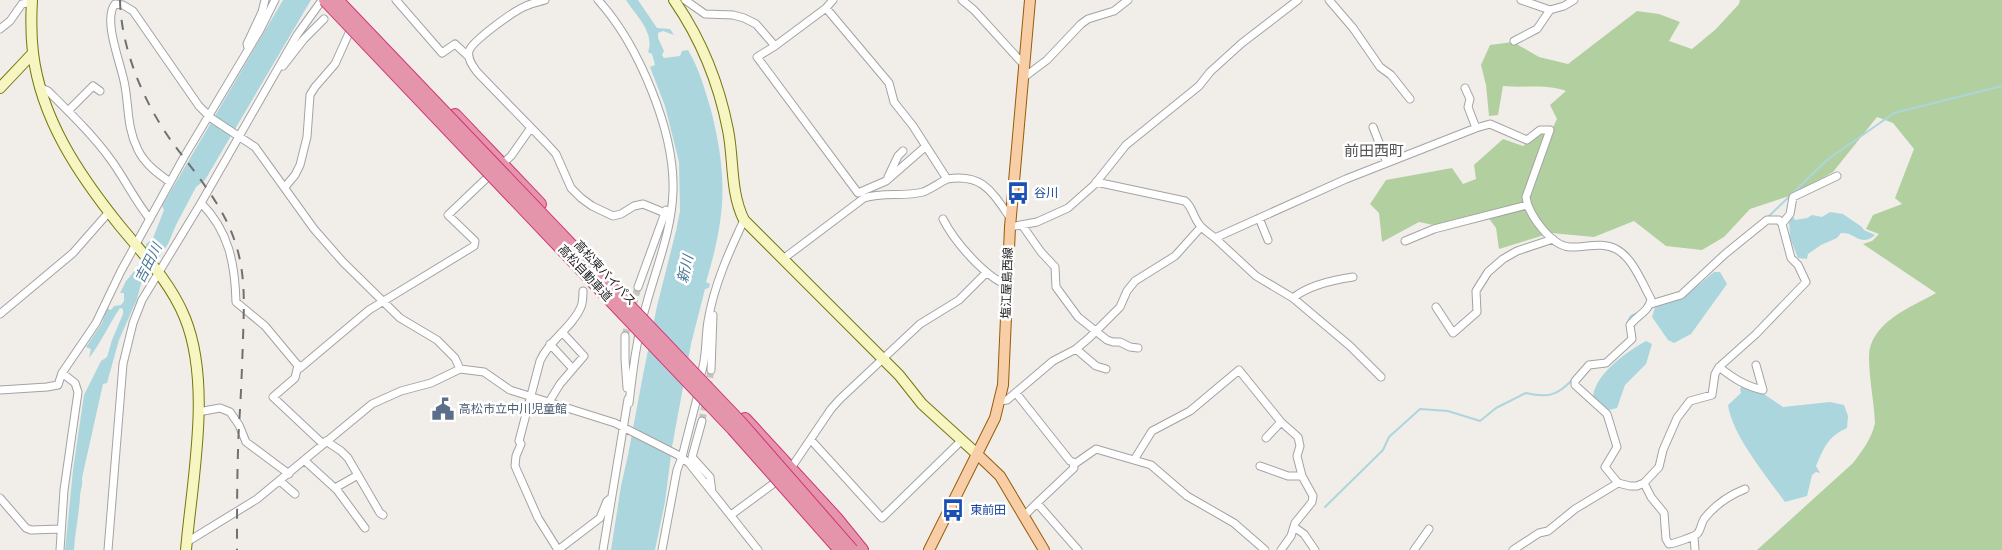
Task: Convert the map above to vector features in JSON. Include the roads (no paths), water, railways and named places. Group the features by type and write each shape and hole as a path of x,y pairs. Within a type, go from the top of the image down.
{"highway":[{"name":"高松自動車道","path":"337,0 740,422 852,550"},
{"name":"高松東バイパス","path":"344,0 502,163 647,317 704,371 862,550"},
{"name":"高松自動車道","path":"321,1 733,430 840,550"},
{"name":"高松東バイパス","path":"321,1 636,339 694,395 776,483 833,550"}],"main road":[{"name":"塩江屋島西線","path":"928,550 995,418 1000,401 1004,369 1007,286 1014,224 1030,0"},
{"path":"977,454 1000,476 1044,550"}],"street":[{"path":"248,50 247,44 262,12 265,0"},
{"path":"0,390 58,385 62,374 93,328 111,288 137,246 170,182 210,117 275,0"},
{"path":"396,0 442,53 455,44 469,57 477,72 556,154 571,188 580,198 613,216 643,204 664,213"},
{"path":"469,57 468,52 472,46 514,12 527,5 545,0"},
{"path":"598,0 614,18 642,67 657,105 671,164 673,191 664,245 647,317 625,359 629,403"},
{"path":"674,0 700,42 712,73 728,129 736,199 744,220 899,375 922,404 977,454"},
{"path":"685,0 705,14 733,15 756,24 775,46"},
{"path":"833,0 826,8 757,57 858,193 886,181 925,147"},
{"path":"962,0 974,10 1024,66"},
{"path":"1023,78 1047,60 1080,24 1088,19 1114,11 1128,0"},
{"path":"1014,224 1049,217 1068,208 1085,194 1126,145 1199,86 1210,72 1242,43 1298,0"},
{"path":"1329,0 1353,28 1380,67 1391,75 1410,99"},
{"path":"1520,0 1550,10 1564,6 1574,0"},
{"path":"0,29 10,21 22,4 32,1 33,53 41,88 60,139 91,190 158,272 176,299 185,318 193,346 198,381 198,412 187,546"},
{"path":"108,550 123,364 133,323 142,300 201,203 237,134 297,35 321,1"},
{"path":"170,182 148,165 138,150 130,130 125,86 116,54 110,17 111,9 115,4 124,5 133,11 199,106 210,117 255,146 331,249 400,318 437,340 454,358 460,369"},
{"path":"826,8 889,83 894,102 947,179"},
{"path":"1514,41 1537,29 1550,10"},
{"path":"267,86 304,39 324,19"},
{"path":"285,188 300,165 307,137 310,95 335,64 349,33"},
{"path":"0,88 33,53"},
{"path":"68,111 93,86 100,91"},
{"path":"41,88 48,91 68,111 110,158 150,219"},
{"path":"1465,88 1470,98 1468,107 1476,128"},
{"path":"1215,238 1346,179 1476,128 1490,124 1527,140 1540,130 1550,130 1526,197 1527,204 1539,225 1553,239 1568,247 1606,245 1616,249 1631,264 1652,300 1648,308"},
{"path":"1373,127 1387,163"},
{"path":"201,203 217,223 228,244 235,271 236,302 269,331 300,368 354,322 383,301 474,246 475,241 448,215 510,156 530,129"},
{"path":"787,262 864,198 883,186 898,156 903,151"},
{"path":"1782,224 1790,214 1793,197 1837,176"},
{"path":"864,198 874,195 893,196 923,192 947,179 969,177 982,184 992,192 1014,224 1055,267 1056,287 1078,318 1107,340 1138,348"},
{"path":"1096,182 1185,200 1192,208 1196,220 1201,227 1240,259 1256,276 1293,298 1327,329 1350,346 1381,377"},
{"path":"638,287 673,191"},
{"path":"1405,241 1434,229 1527,204"},
{"path":"0,314 73,253 109,212"},
{"path":"1259,218 1268,240"},
{"path":"943,219 949,231 986,273 997,282 1007,286"},
{"path":"704,371 708,320 713,301 729,254 744,220"},
{"path":"1513,550 1539,533 1548,531 1575,509 1618,483 1637,486 1644,483 1659,467 1663,450 1677,418 1690,401 1712,395 1715,374 1720,367 1756,334 1806,282 1798,264 1791,258 1782,224 1778,220 1767,220 1725,254 1681,295 1648,308 1634,318 1630,325 1632,339 1628,344 1606,363 1589,365 1574,381 1575,385 1607,414 1618,446 1605,467 1618,483"},
{"path":"1000,401 1007,400 1056,359 1076,349 1120,307 1127,291 1135,281 1174,256 1201,227"},
{"path":"1436,307 1453,333 1477,312 1476,290 1488,272 1503,259 1517,251 1553,239"},
{"path":"730,515 776,483 791,469 835,404 920,324 959,300 986,273"},
{"path":"1293,298 1302,290 1339,279 1353,277"},
{"path":"584,291 581,306 562,332 544,350 515,466 538,518 558,550 600,518 608,501 612,498"},
{"path":"704,371 713,301"},
{"path":"549,402 584,356 562,332"},
{"path":"603,550 629,403 636,339"},
{"path":"550,344 573,369"},
{"path":"1076,349 1096,366 1106,369"},
{"path":"1720,367 1732,378 1752,388 1763,390 1756,364"},
{"path":"298,365 295,378 273,397 325,443 341,451 348,458 380,513 383,515"},
{"path":"187,546 257,499 372,404 402,391 431,383 460,369 484,372 510,390 531,398 595,416 625,428 680,456 712,492 758,550"},
{"path":"1136,457 1152,432 1190,411 1239,370 1281,422 1298,437 1300,446 1297,456 1302,476 1312,499 1281,550"},
{"path":"60,550 67,471 78,392 75,383 62,374"},
{"path":"1016,393 1073,463 1074,468 1044,499 1037,502 1024,516"},
{"path":"662,550 694,395"},
{"path":"198,412 220,408 230,412 239,425 246,442 289,474"},
{"path":"702,420 692,457 710,477 712,492"},
{"path":"1266,438 1281,422"},
{"path":"811,440 882,518 962,440"},
{"path":"1073,463 1076,463 1096,449 1136,457 1151,465 1188,496 1234,523 1265,550"},
{"path":"304,460 335,488 365,528"},
{"path":"1260,466 1288,476 1302,476"},
{"path":"335,488 358,475"},
{"path":"280,481 295,494"},
{"path":"1644,483 1651,497 1664,513 1666,539 1669,544 1694,537 1700,529 1702,522 1713,510 1733,494 1745,489"},
{"path":"0,498 26,528 31,530 61,529"},
{"path":"1037,502 1078,550"},
{"path":"1294,527 1304,534 1315,550"},
{"path":"1414,550 1429,529"},
{"path":"1694,537 1695,550"}],"water":[{"name":"吉田川","path":"283,0 311,0 205,180 196,187 168,244 141,284 137,299 119,340 107,383 103,384 82,478 74,550 65,550 73,470 84,395 101,361 107,357 123,314 123,309 120,308 89,358 91,349 86,347 102,323 107,308 111,310 114,306 121,305 124,301 124,293 120,293 126,281 141,263 146,244 153,238 164,210 162,206"},
{"name":"新川","path":"626,0 638,0 657,28 670,29 674,35 663,31 658,33 658,38 664,51 662,55 664,58 680,56 682,51 688,50 692,57 711,110 722,177 721,217 718,237 706,282 710,284 709,288 705,289 691,344 672,447 665,502 655,550 611,550 621,486 657,306 680,211 679,162 665,106 650,67 655,65 652,54 648,52 649,38 647,31"},
{"path":"1830,212 1843,214 1864,230 1875,235 1870,239 1862,240 1846,233 1841,233 1837,238 1821,245 1808,254 1807,259 1798,258 1790,238 1789,222 1793,217 1795,220 1812,215 1822,217"},
{"path":"1714,272 1720,272 1727,284 1691,334 1674,343 1668,340 1652,317 1655,307 1683,298"},
{"path":"1646,341 1652,344 1646,364 1625,385 1617,408 1609,410 1593,396 1595,387 1606,371"},
{"path":"1742,386 1764,394 1783,407 1830,402 1844,405 1848,416 1847,428 1835,435 1824,448 1816,466 1820,473 1816,472 1812,475 1807,496 1785,502 1743,442 1731,417 1728,405 1741,393 1740,389"}],"waterway":[{"path":"1768,217 1827,160 1894,113 2002,86"},
{"path":"1627,323 1631,316 1638,313"},
{"path":"1325,507 1383,450 1389,437 1420,409 1448,411 1480,421 1496,408 1526,393 1551,394 1572,380"}],"tunnel":[{"path":"625,336 638,287"},
{"path":"708,388 711,370"},
{"path":"702,421 706,399"}],"railway":[{"path":"120,0 121,19 130,58 145,95 164,130 217,204 230,229 239,254 244,302 238,456 237,550"}],"place":[{"name":"谷川","path":"1018,193"},
{"name":"高松市立中川児童館","path":"443,409"},
{"name":"東前田","path":"953,510"}],"district":[{"name":"前田西町","path":"1374,151"}]}
